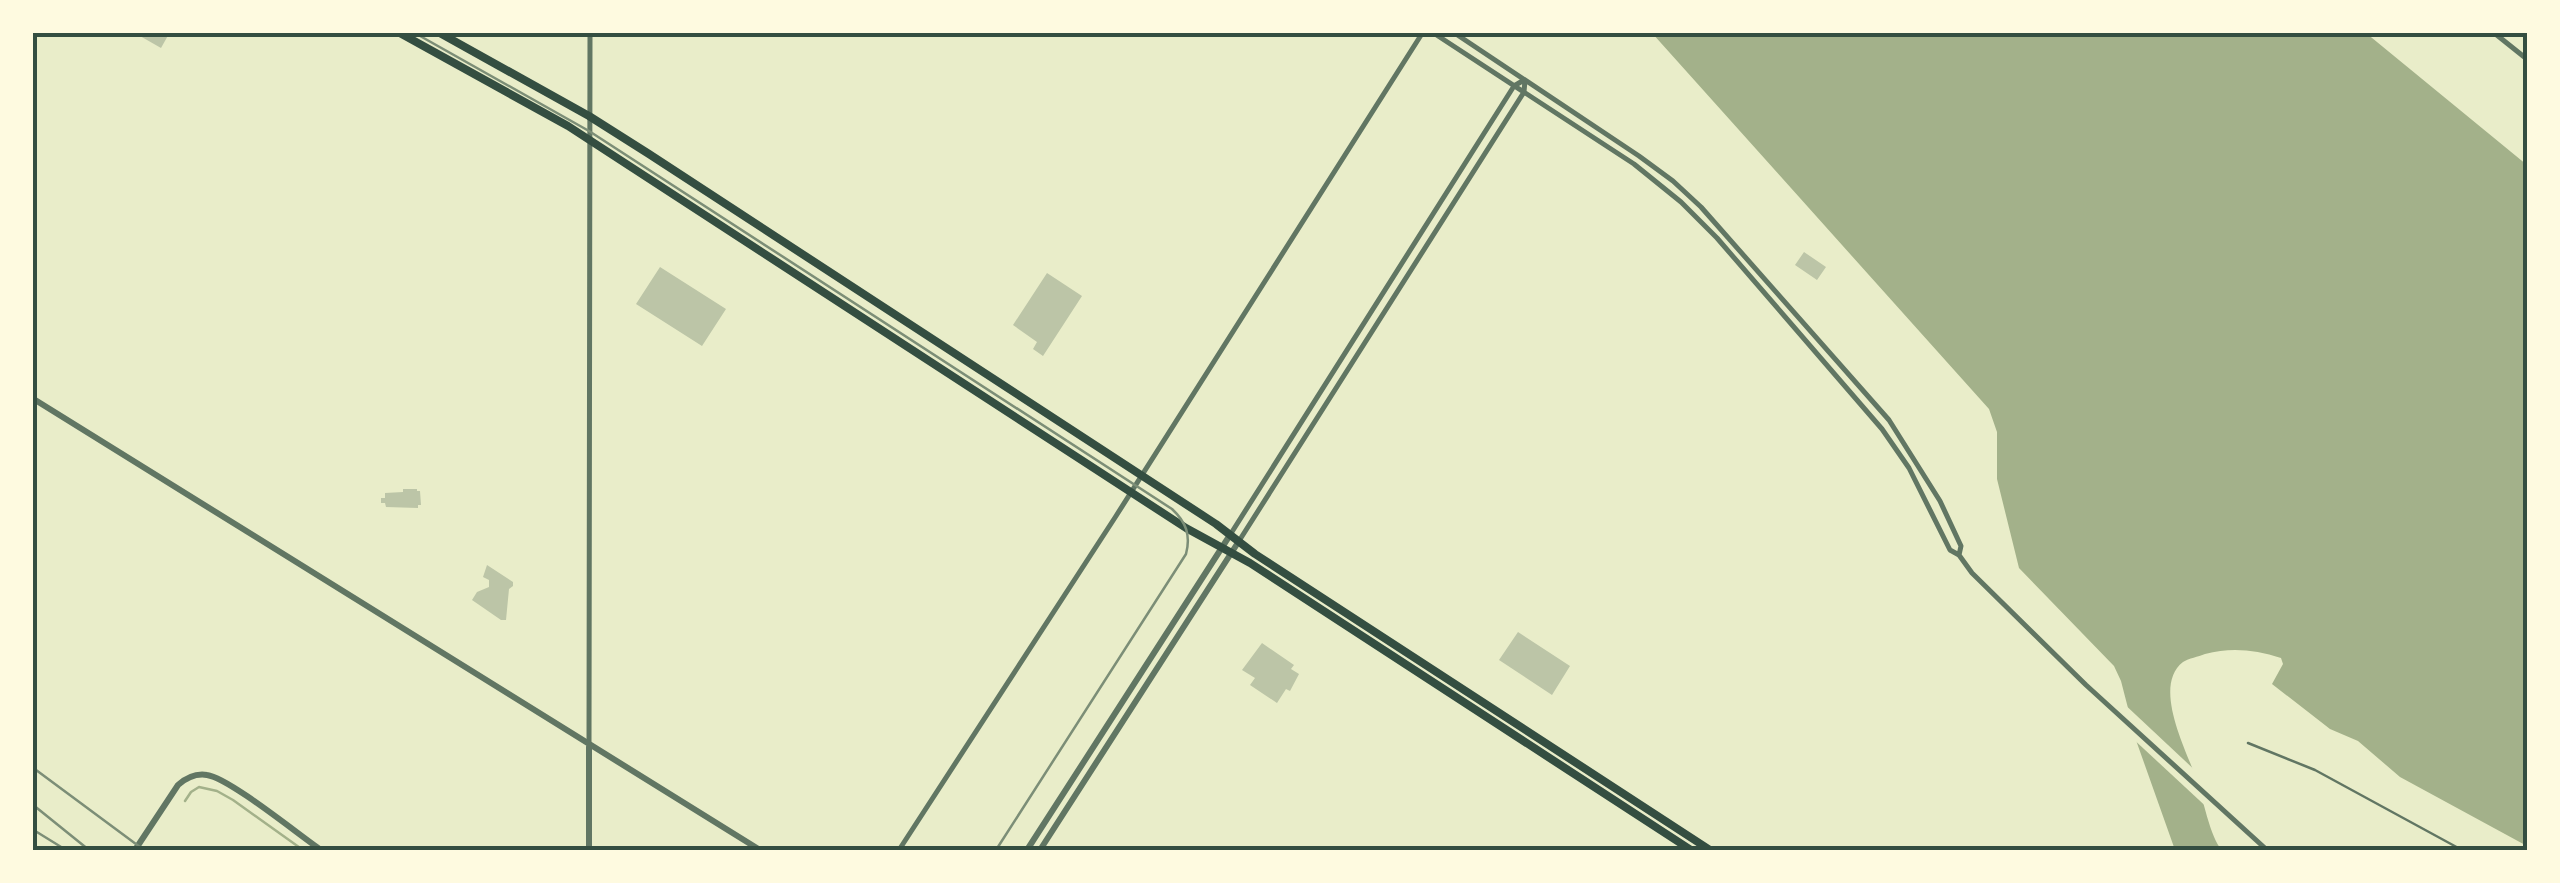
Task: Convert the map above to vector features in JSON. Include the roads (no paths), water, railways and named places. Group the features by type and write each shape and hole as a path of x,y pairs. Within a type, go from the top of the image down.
{"main road":[{"path":"398,32 589,139 1691,850"},
{"path":"438,32 589,116 1710,850"}],"street":[{"path":"589,850 590,32"},
{"path":"899,850 1423,32"},
{"path":"1432,32 1634,164 1694,213 1882,429 1923,494 1950,550 2086,685 2267,850"},
{"path":"1453,32 1673,181 1724,232 1889,420 1940,501 1961,546 1960,556"},
{"path":"2493,32 2528,60"},
{"path":"1027,850 1514,86 1525,80"},
{"path":"1040,850 1524,92 1525,80"},
{"path":"32,398 760,850"},
{"path":"135,850 182,781 198,774 220,779 322,850"}],"lane":[{"path":"2248,743 2314,770 2462,850"}],"waterway":[{"path":"185,801 199,787 217,791 303,850"}],"tram line":[{"path":"413,32 589,131 1172,509 1181,519 1187,535 1186,554 996,850"}],"railway":[{"path":"32,767 144,850"},
{"path":"32,804 89,850"},
{"path":"32,829 66,850"}]}
